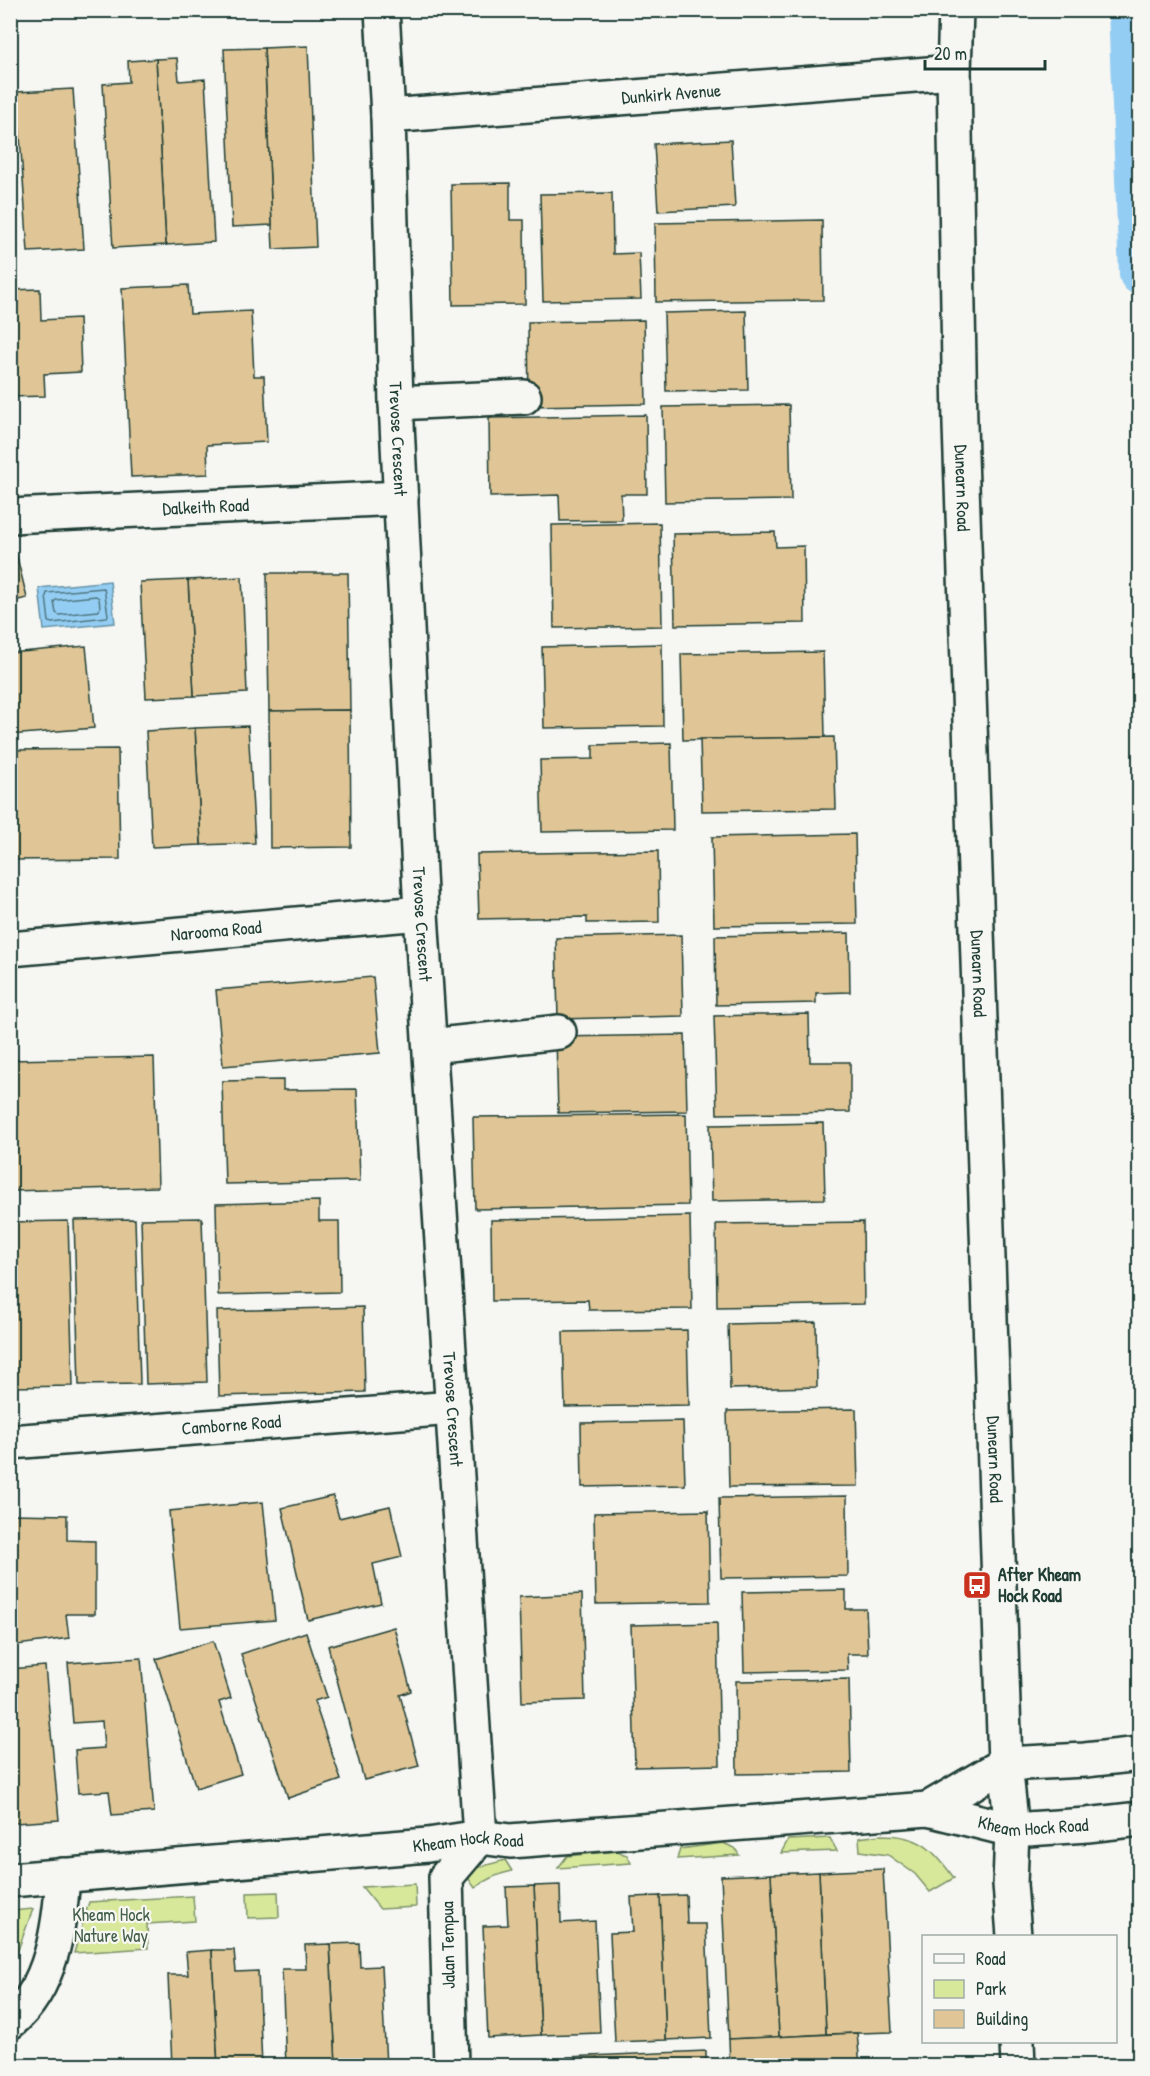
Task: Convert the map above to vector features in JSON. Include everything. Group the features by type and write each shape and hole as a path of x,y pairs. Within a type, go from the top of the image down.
{"main road":[{"name":"Trevose Crescent","path":"382,10 388,116 396,403 421,913 480,1837"},
{"name":"Dunearn Road","path":"956,10 954,72 960,425 1005,1764 1012,1830 1010,1884 1014,1935"},
{"name":"Dunkirk Avenue","path":"388,116 954,72"},
{"path":"396,403 524,398"},
{"name":"Dalkeith Road","path":"10,516 401,498"},
{"name":"Narooma Road","path":"10,949 421,913"},
{"path":"430,1046 559,1032"},
{"name":"Camborne Road","path":"10,1442 453,1408"},
{"name":"Kheam Hock Road","path":"928,1809 1005,1764 1085,1760 1140,1754"},
{"name":"Kheam Hock Road","path":"10,1880 371,1851 480,1837 510,1841 928,1809 1012,1830 1140,1819"},
{"name":"Jalan Tempua","path":"451,2066 446,1877 480,1837"},
{"path":"10,2022 33,1995 46,1970 62,1899 63,1875"},
{"path":"1017,2043 1018,2066"}],"green space":[{"path":"880,1835 915,1840 939,1858 954,1878 930,1892 915,1874 888,1855 860,1851 859,1838"},
{"path":"830,1838 837,1851 781,1853 788,1840"},
{"path":"723,1843 735,1848 739,1855 677,1859 680,1849"},
{"path":"615,1851 627,1855 631,1863 558,1868 567,1856"},
{"path":"505,1860 512,1871 493,1877 475,1888 466,1875 476,1868"},
{"path":"415,1884 416,1907 380,1909 362,1887"},
{"path":"278,1892 279,1917 248,1918 247,1893"},
{"name":"Kheam Hock Nature Way","path":"193,1896 195,1921 147,1924 148,1948 74,1953 89,1902"},
{"name":"Kheam Hock Nature Way","path":"33,1909 15,1958 11,1959 11,1911"}],"water":[{"path":"110,581 115,623 44,630 39,588"}],"building":[{"path":"308,46 316,247 273,249 264,48"},
{"path":"264,48 272,225 232,227 224,49"},
{"path":"177,58 179,81 205,79 214,242 166,245 156,59"},
{"path":"156,59 166,245 113,248 103,84 129,82 128,61"},
{"path":"73,89 84,249 28,252 17,92"},
{"path":"731,140 735,207 658,211 654,144"},
{"path":"510,183 510,220 524,220 525,304 453,305 451,184"},
{"path":"612,193 613,254 639,253 641,299 543,301 540,194"},
{"path":"822,220 823,300 656,302 655,223"},
{"path":"188,285 190,314 251,311 254,376 264,376 267,442 207,445 208,474 131,477 122,288"},
{"path":"40,289 41,320 79,318 81,372 44,374 45,396 10,397 10,290"},
{"path":"746,311 748,390 666,391 664,313"},
{"path":"644,320 646,404 529,406 528,322"},
{"path":"789,405 791,500 665,502 663,407"},
{"path":"646,415 647,494 621,494 622,520 560,521 559,495 490,497 489,418"},
{"path":"660,523 662,626 554,628 552,525"},
{"path":"775,532 776,547 804,546 805,623 675,625 673,534"},
{"path":"16,553 27,598 10,602 10,554"},
{"path":"267,573 348,573 350,710 269,711"},
{"path":"242,577 247,693 194,696 188,580"},
{"path":"188,580 194,696 146,698 140,582"},
{"path":"662,644 663,726 544,728 542,647"},
{"path":"86,646 94,728 10,735 10,653"},
{"path":"823,652 825,737 683,740 681,654"},
{"path":"350,710 351,847 270,848 269,711"},
{"path":"248,726 255,843 201,845 195,728"},
{"path":"195,728 201,845 152,847 146,731"},
{"path":"834,737 836,809 702,811 700,739"},
{"path":"671,743 673,830 542,832 540,760 593,759 593,745"},
{"path":"118,749 120,859 10,860 10,750"},
{"path":"855,834 857,924 714,926 712,837"},
{"path":"658,851 659,922 587,923 587,917 479,919 477,854"},
{"path":"849,933 850,992 816,993 816,1003 716,1005 715,936"},
{"path":"681,935 683,1016 558,1019 556,938"},
{"path":"373,977 380,1053 223,1066 216,990"},
{"path":"809,1014 810,1062 850,1062 850,1112 717,1114 714,1016"},
{"path":"685,1035 687,1111 558,1113 556,1037"},
{"path":"154,1057 158,1187 10,1191 10,1060"},
{"path":"283,1080 283,1090 357,1089 360,1181 225,1184 222,1081"},
{"path":"686,1114 688,1205 475,1209 473,1117"},
{"path":"823,1123 825,1199 712,1201 710,1125"},
{"path":"319,1201 319,1221 339,1221 340,1292 218,1295 216,1204"},
{"path":"690,1216 692,1309 589,1310 588,1300 492,1301 491,1220"},
{"path":"202,1218 207,1382 146,1384 141,1219"},
{"path":"135,1219 140,1384 79,1385 74,1220"},
{"path":"68,1221 73,1386 11,1387 10,1222"},
{"path":"863,1222 864,1304 717,1307 716,1224"},
{"path":"363,1307 365,1392 219,1396 217,1311"},
{"path":"816,1322 817,1387 730,1389 728,1324"},
{"path":"687,1330 689,1405 565,1407 563,1332"},
{"path":"856,1409 858,1486 729,1487 727,1411"},
{"path":"683,1421 685,1485 582,1487 581,1423"},
{"path":"333,1496 339,1518 390,1506 402,1557 373,1564 381,1603 308,1620 282,1508"},
{"path":"847,1496 848,1576 721,1578 719,1498"},
{"path":"263,1502 275,1620 180,1628 169,1511"},
{"path":"708,1511 710,1602 596,1604 594,1513"},
{"path":"10,1514 67,1515 67,1540 95,1541 95,1614 66,1614 69,1638 10,1646"},
{"path":"846,1590 846,1609 866,1609 868,1654 847,1654 848,1670 744,1672 742,1592"},
{"path":"582,1594 585,1700 522,1702 519,1597"},
{"path":"717,1623 720,1765 635,1767 631,1625"},
{"path":"394,1627 411,1691 400,1695 419,1766 364,1780 328,1646"},
{"path":"306,1632 327,1697 314,1701 341,1780 288,1798 241,1654"},
{"path":"213,1641 231,1698 219,1702 241,1774 196,1788 156,1659"},
{"path":"141,1658 154,1812 112,1815 109,1791 78,1793 75,1750 104,1748 102,1721 73,1723 68,1663"},
{"path":"45,1666 59,1820 15,1823 13,1799 10,1799 10,1669"},
{"path":"849,1679 851,1772 737,1774 736,1681"},
{"path":"883,1869 892,2032 826,2034 819,1872"},
{"path":"819,1872 826,2034 779,2037 771,1874"},
{"path":"771,1874 779,2037 729,2039 721,1876"},
{"path":"560,1885 561,1923 595,1921 600,2033 541,2035 534,1886"},
{"path":"534,1886 541,2035 488,2038 483,1926 508,1925 506,1887"},
{"path":"686,1895 687,1924 706,1924 711,2038 666,2040 660,1896"},
{"path":"660,1896 666,2040 615,2042 610,1933 633,1932 631,1897"},
{"path":"359,1943 360,1967 381,1966 386,2066 336,2066 330,1944"},
{"path":"330,1944 336,2066 286,2066 282,1969 306,1969 305,1945"},
{"path":"212,1950 218,2066 172,2066 168,1975 188,1975 186,1952"},
{"path":"212,1950 234,1950 236,1972 258,1971 262,2066 218,2066"},
{"path":"857,2033 860,2066 730,2066 729,2039"},
{"path":"706,2051 706,2066 568,2066 567,2057"}],"waterway":[{"path":"1129,10 1140,274"}],"place":[{"name":"After Kheam Hock Road","path":"977,1585"}]}
